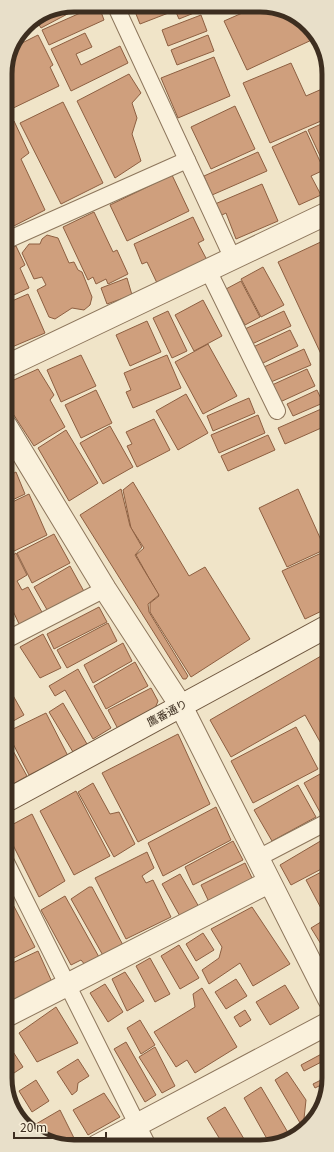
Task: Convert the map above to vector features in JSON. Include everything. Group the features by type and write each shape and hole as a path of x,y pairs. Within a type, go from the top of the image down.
{"street":[{"path":"12,364 322,217"},
{"path":"12,436 105,589 181,706 322,985"},
{"name":"鷹番通り","path":"12,798 322,629"},
{"path":"12,1013 269,882"},
{"path":"108,1140 322,1027"}],"lane":[{"path":"118,12 233,259"},
{"path":"12,238 187,160"},
{"path":"208,270 277,411"},
{"path":"12,637 105,589"},
{"path":"258,858 322,825"},
{"path":"12,874 145,1140"}],"building":[{"path":"71,12 41,28 38,23 43,20 54,15"},
{"path":"82,12 101,12 104,20 49,45 42,30"},
{"path":"135,12 171,12 140,24"},
{"path":"176,12 196,12 179,19"},
{"path":"245,12 272,13 291,20 304,30 312,40 247,70 224,21"},
{"path":"201,15 207,31 168,46 162,30"},
{"path":"85,33 92,47 76,54 81,65 120,46 128,63 71,91 51,49"},
{"path":"38,35 53,65 50,67 59,86 12,109 12,70 14,58 20,44"},
{"path":"208,35 214,51 177,65 171,50"},
{"path":"214,57 230,96 178,118 161,78"},
{"path":"291,63 306,96 322,89 322,121 270,143 243,83"},
{"path":"129,74 141,93 132,103 137,118 132,134 141,161 115,178 77,101"},
{"path":"63,102 103,183 61,204 20,123"},
{"path":"235,106 255,149 211,169 191,127"},
{"path":"12,120 14,121 29,153 21,159 45,210 12,227"},
{"path":"322,124 322,160 308,130"},
{"path":"306,131 322,166 322,171 311,176 321,195 299,205 272,147"},
{"path":"258,152 267,171 212,195 204,176"},
{"path":"172,175 189,211 127,241 110,205"},
{"path":"262,184 278,221 236,239 226,213 220,216 215,204"},
{"path":"94,212 113,252 117,250 128,274 108,284 106,279 96,284 93,277 88,280 63,227"},
{"path":"193,217 204,240 198,243 207,260 157,283 147,262 142,264 134,244"},
{"path":"47,235 58,238 69,263 74,262 78,270 82,272 92,297 90,305 84,310 72,308 55,319 49,317 37,290 46,285 42,277 34,279 22,253 29,244 40,244 42,239"},
{"path":"322,241 322,356 278,262"},
{"path":"16,246 25,265 20,268 29,288 12,296 12,248"},
{"path":"263,267 284,305 261,317 241,279"},
{"path":"127,278 132,295 107,304 101,288"},
{"path":"241,281 260,317 245,325 226,289"},
{"path":"28,294 45,333 12,347 12,301"},
{"path":"203,300 222,336 194,351 175,315"},
{"path":"168,311 187,351 172,358 153,318"},
{"path":"284,311 291,326 252,344 245,329"},
{"path":"147,321 161,352 130,366 116,335"},
{"path":"290,330 298,346 261,364 253,347"},
{"path":"208,344 237,396 203,414 175,362"},
{"path":"304,349 311,365 271,382 264,367"},
{"path":"81,355 96,386 61,402 47,370"},
{"path":"167,355 181,388 133,408 126,392 131,390 124,373"},
{"path":"38,369 54,395 50,400 65,427 34,446 12,412 12,381"},
{"path":"307,369 315,386 280,402 272,385"},
{"path":"96,390 112,423 81,438 65,405"},
{"path":"317,390 322,401 322,403 293,416 287,404"},
{"path":"186,394 208,433 178,450 156,411"},
{"path":"249,398 255,413 213,431 207,416"},
{"path":"322,409 322,428 285,444 278,428"},
{"path":"258,415 265,433 219,453 211,435"},
{"path":"154,419 170,450 137,467 127,446 132,444 126,432"},
{"path":"110,426 133,467 103,484 80,443"},
{"path":"66,430 98,483 69,501 38,448"},
{"path":"268,435 275,450 228,471 221,456"},
{"path":"16,472 25,494 12,500 12,474"},
{"path":"133,482 189,576 205,567 250,639 191,677 150,612 150,603 159,596 136,555 144,548 131,528 123,490"},
{"path":"121,489 130,526 142,547 135,555 159,595 148,604 149,612 188,676 186,679 183,679 80,515"},
{"path":"298,489 322,540 322,551 287,567 259,508"},
{"path":"29,494 47,535 12,552 12,502"},
{"path":"54,534 70,563 32,583 17,553"},
{"path":"16,553 27,575 17,581 22,590 28,587 43,614 20,626 12,609 12,556"},
{"path":"322,553 322,611 305,619 282,571"},
{"path":"70,566 86,595 50,615 34,587"},
{"path":"99,607 107,622 54,649 47,634"},
{"path":"108,623 117,641 67,668 57,650"},
{"path":"43,634 61,668 40,678 20,647"},
{"path":"123,643 132,661 93,683 84,665"},
{"path":"322,655 322,745 305,715 231,757 210,720"},
{"path":"135,662 148,686 106,709 94,686"},
{"path":"78,669 111,728 93,739 65,690 55,696 49,686"},
{"path":"151,688 158,701 154,711 118,729 108,710"},
{"path":"12,694 24,715 12,722"},
{"path":"63,703 87,744 73,752 49,712"},
{"path":"46,713 68,756 29,775 12,742 12,730"},
{"path":"296,727 318,769 253,803 231,761"},
{"path":"178,734 210,804 138,842 102,773"},
{"path":"12,749 27,776 13,784 12,782"},
{"path":"322,773 322,814 321,814 304,783"},
{"path":"93,783 110,814 119,812 135,844 114,857 78,792"},
{"path":"298,785 316,817 272,841 254,810"},
{"path":"76,791 110,856 74,875 40,811"},
{"path":"216,807 231,840 163,876 148,843"},
{"path":"32,814 65,881 39,897 12,843 12,825"},
{"path":"322,840 322,869 291,885 280,865"},
{"path":"233,841 243,860 193,885 185,867"},
{"path":"147,852 154,868 142,876 146,883 153,880 171,917 126,939 95,878"},
{"path":"245,863 253,880 209,902 201,885"},
{"path":"322,872 322,910 306,880"},
{"path":"180,874 199,907 181,918 162,884"},
{"path":"89,887 92,887 124,947 105,959 71,899"},
{"path":"65,896 99,957 86,966 81,960 71,965 41,910"},
{"path":"12,903 35,947 12,959"},
{"path":"252,907 290,964 253,986 240,963 209,984 202,970 219,958 222,947 211,929"},
{"path":"322,921 322,946 311,928"},
{"path":"203,933 214,950 196,961 186,944"},
{"path":"179,945 199,978 180,989 161,956"},
{"path":"38,951 52,982 12,1001 12,963"},
{"path":"150,958 170,994 155,1002 136,966"},
{"path":"125,972 144,1001 127,1011 112,979"},
{"path":"236,979 247,996 226,1009 215,992"},
{"path":"105,984 123,1012 108,1022 90,993"},
{"path":"285,985 299,1008 270,1025 256,1002"},
{"path":"202,988 237,1047 195,1073 187,1060 176,1067 154,1032 195,1007 193,994"},
{"path":"56,1007 78,1043 37,1062 19,1033"},
{"path":"245,1010 251,1020 240,1027 234,1017"},
{"path":"140,1020 155,1045 141,1054 127,1028"},
{"path":"126,1042 156,1095 145,1102 114,1049"},
{"path":"155,1047 175,1086 162,1093 139,1057"},
{"path":"12,1050 23,1067 12,1074"},
{"path":"322,1054 322,1062 304,1071 301,1065"},
{"path":"78,1059 89,1076 78,1083 77,1091 72,1095 57,1072"},
{"path":"287,1072 306,1100 304,1122 301,1125 275,1080"},
{"path":"36,1080 49,1101 32,1112 19,1091"},
{"path":"322,1080 322,1085 315,1088 313,1084"},
{"path":"261,1087 288,1133 267,1139 244,1098"},
{"path":"104,1093 120,1117 88,1135 73,1110"},
{"path":"225,1107 245,1140 220,1140 207,1118"},
{"path":"60,1110 75,1140 62,1139 50,1135 40,1130 36,1124"}]}
